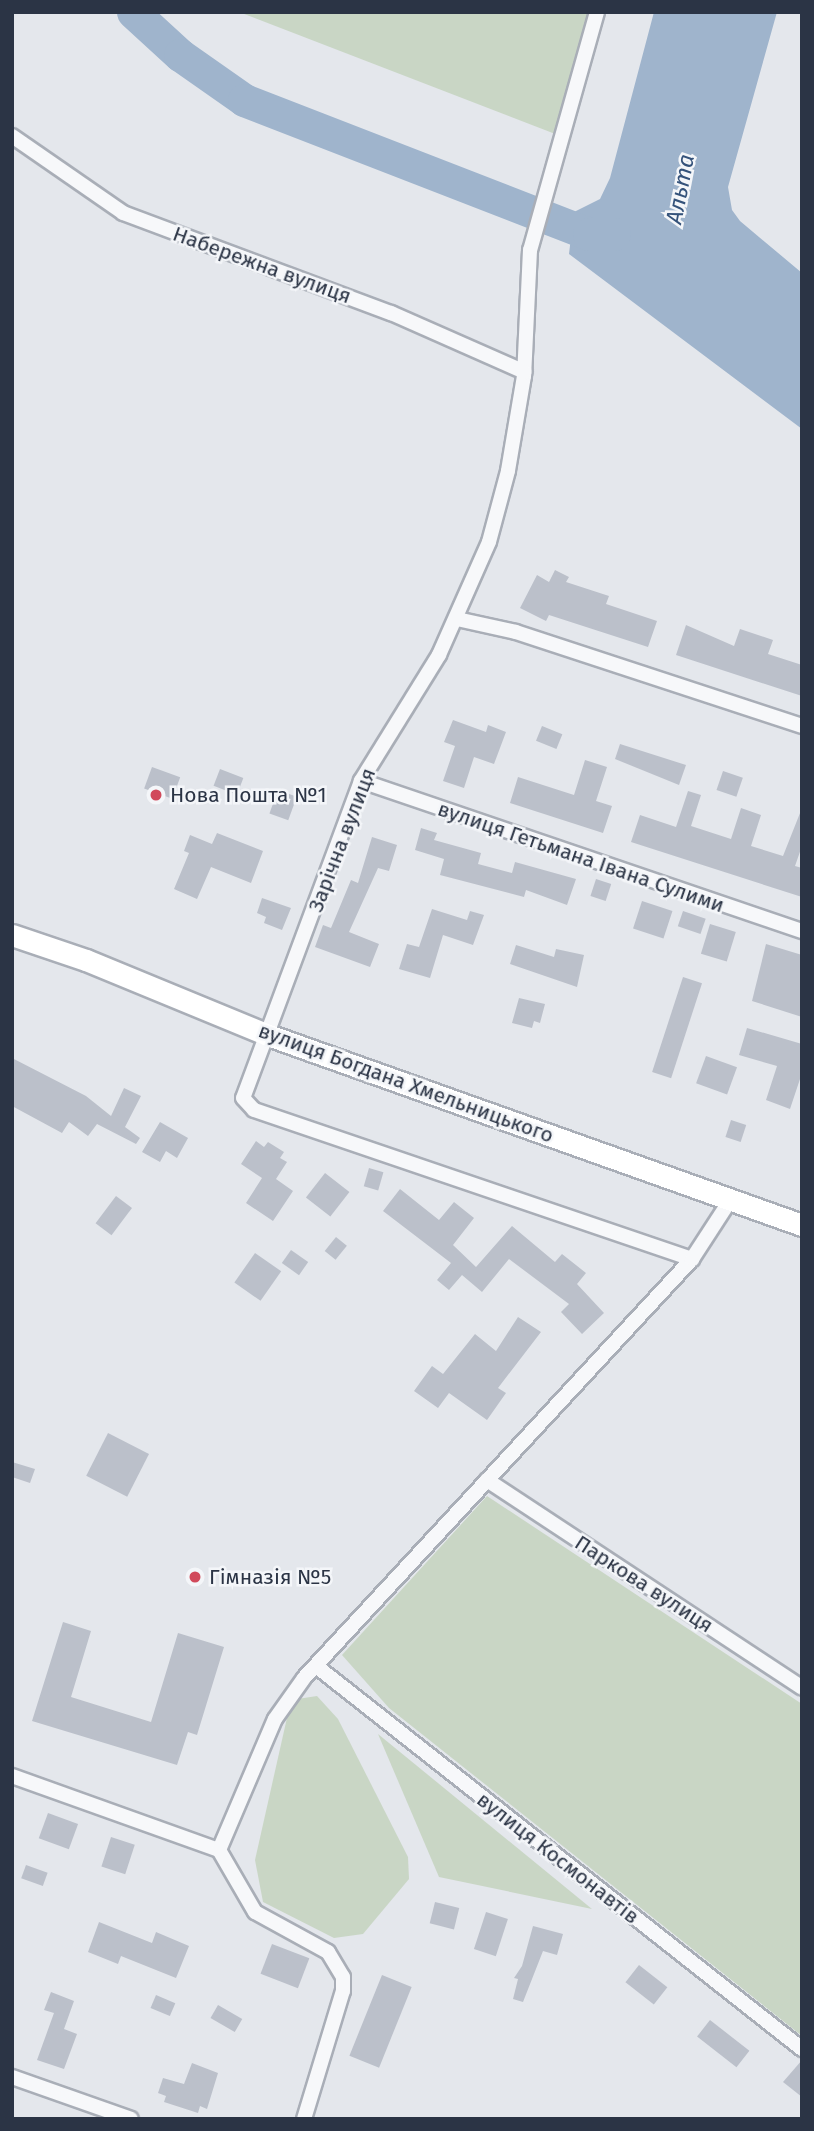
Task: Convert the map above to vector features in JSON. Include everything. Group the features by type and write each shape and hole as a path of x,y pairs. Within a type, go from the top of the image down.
{"main road":[{"name":"вулиця Богдана Хмельницького","path":"12,935 86,960 268,1035 802,1224"}],"street":[{"name":"Зарічна вулиця","path":"597,12 530,250 525,372 499,507 457,619 426,679 361,781 268,1035 243,1091 243,1098 254,1110 692,1259"},
{"name":"Набережна вулиця","path":"12,136 122,213 391,313 525,372"},
{"path":"457,619 516,632 802,726"},
{"name":"вулиця Гетьмана Івана Сулими","path":"361,781 802,931"},
{"path":"219,1850 275,1719 316,1666 692,1259 731,1199"},
{"name":"Паркова вулиця","path":"487,1480 802,1688"},
{"name":"вулиця Космонавтів","path":"316,1666 802,2049"},
{"path":"12,1776 219,1850 255,1912 328,1952 343,1977 343,1991 304,2119"},
{"path":"12,2077 131,2119"}],"green space":[{"path":"239,12 597,12 563,137"},
{"path":"487,1496 802,1704 802,2036 389,1708 342,1655"},
{"path":"317,1696 338,1719 408,1857 409,1879 363,1934 334,1938 263,1902 255,1860 291,1700"},
{"path":"378,1734 592,1909 439,1877"}],"water":[{"name":"Альта","path":"654,12 777,12 728,187 732,210 740,221 802,273 802,429 569,254 574,212 600,199 610,178"}],"building":[{"path":"555,570 569,577 566,582 609,596 606,604 657,621 648,647 549,615 546,621 520,608 537,575 549,582"},
{"path":"686,625 734,646 740,629 773,640 768,654 802,665 802,696 676,655"},
{"path":"453,720 486,732 488,725 506,732 494,764 474,757 464,788 443,781 455,746 444,742"},
{"path":"542,726 562,734 556,749 536,741"},
{"path":"620,744 686,765 679,785 615,759"},
{"path":"585,760 607,767 596,801 612,806 603,833 510,803 518,777 574,795"},
{"path":"152,767 180,777 172,799 144,789"},
{"path":"220,769 243,778 237,795 214,786"},
{"path":"723,771 743,778 736,797 716,790"},
{"path":"278,790 297,797 288,820 269,813"},
{"path":"688,791 701,795 691,826 731,839 741,808 761,815 751,846 783,856 802,808 802,846 795,866 802,868 802,897 631,842 640,815 676,827"},
{"path":"421,828 437,833 434,840 481,853 478,864 512,873 515,862 576,879 567,905 526,890 524,897 440,875 444,859 415,850"},
{"path":"217,833 263,851 251,883 211,867 197,899 174,889 189,853 184,851 190,835 212,844"},
{"path":"372,837 397,845 389,871 378,868 349,932 379,944 370,967 315,947 323,925 331,928 351,880 358,883"},
{"path":"596,879 611,884 606,901 590,896"},
{"path":"262,898 291,908 282,930 264,923 266,917 257,913"},
{"path":"642,901 672,911 663,938 633,929"},
{"path":"432,909 467,920 470,911 484,915 473,945 443,935 430,978 399,969 407,944 419,947"},
{"path":"683,911 706,919 700,934 678,926"},
{"path":"710,924 736,932 727,962 701,954"},
{"path":"766,944 802,955 802,1017 752,1001"},
{"path":"516,945 554,957 556,949 584,955 577,987 510,964"},
{"path":"683,977 702,983 671,1078 652,1072"},
{"path":"519,998 545,1004 540,1023 534,1021 532,1028 512,1023"},
{"path":"747,1028 802,1044 802,1073 790,1109 766,1100 777,1066 739,1055"},
{"path":"706,1056 737,1067 727,1095 696,1083"},
{"path":"12,1058 86,1096 111,1116 124,1088 141,1096 125,1127 140,1138 136,1144 97,1124 88,1136 69,1122 62,1133 12,1106"},
{"path":"731,1120 746,1125 741,1142 725,1137"},
{"path":"160,1122 188,1138 177,1158 166,1151 160,1162 142,1152"},
{"path":"256,1141 264,1147 268,1142 284,1152 280,1158 287,1162 276,1179 293,1191 273,1221 246,1203 262,1178 241,1164"},
{"path":"369,1168 383,1172 378,1190 364,1186"},
{"path":"325,1173 349,1192 330,1217 306,1197"},
{"path":"400,1189 439,1220 454,1202 474,1218 453,1245 476,1267 512,1226 555,1262 562,1254 586,1273 577,1284 604,1313 582,1334 561,1312 569,1304 509,1259 482,1292 462,1275 449,1290 437,1280 451,1263 383,1211"},
{"path":"116,1196 132,1208 112,1235 96,1223"},
{"path":"336,1237 347,1246 336,1260 325,1251"},
{"path":"291,1250 308,1262 299,1275 282,1263"},
{"path":"255,1253 281,1271 261,1301 234,1282"},
{"path":"518,1317 541,1332 498,1388 506,1393 487,1420 449,1393 438,1408 414,1391 432,1366 443,1374 475,1334 496,1351"},
{"path":"108,1433 149,1454 127,1497 86,1476"},
{"path":"12,1462 35,1469 30,1483 12,1477"},
{"name":"Гімназія №5","path":"63,1622 91,1631 71,1697 151,1722 178,1633 224,1647 197,1735 188,1732 177,1765 32,1721"},
{"path":"48,1813 78,1824 69,1849 39,1838"},
{"path":"111,1837 135,1845 125,1874 101,1866"},
{"path":"26,1865 48,1873 43,1886 21,1878"},
{"path":"435,1902 459,1908 454,1929 430,1923"},
{"path":"486,1912 508,1919 496,1956 474,1949"},
{"path":"99,1922 152,1943 156,1932 189,1946 176,1978 121,1956 118,1964 88,1952"},
{"path":"533,1926 563,1934 557,1955 543,1951 523,2002 513,1999 518,1979 514,1978 522,1966"},
{"path":"272,1944 309,1958 298,1988 261,1974"},
{"path":"639,1965 667,1987 654,2005 625,1982"},
{"path":"382,1975 412,1987 379,2068 349,2056"},
{"path":"51,1992 74,2001 64,2029 77,2034 64,2069 37,2060 54,2013 44,2010"},
{"path":"156,1995 175,2003 170,2016 151,2008"},
{"path":"218,2005 242,2019 235,2032 210,2018"},
{"path":"710,2020 749,2051 736,2067 697,2037"},
{"path":"802,2060 802,2097 783,2082"},
{"path":"192,2063 218,2073 207,2109 200,2106 198,2113 164,2102 166,2096 158,2093 163,2078 184,2084"}],"waterway":[{"path":"133,12 180,55 244,100 589,234 614,234"}],"place":[{"name":"Нова Пошта №1","path":"156,795"},
{"name":"Гімназія №5","path":"195,1577"}]}
